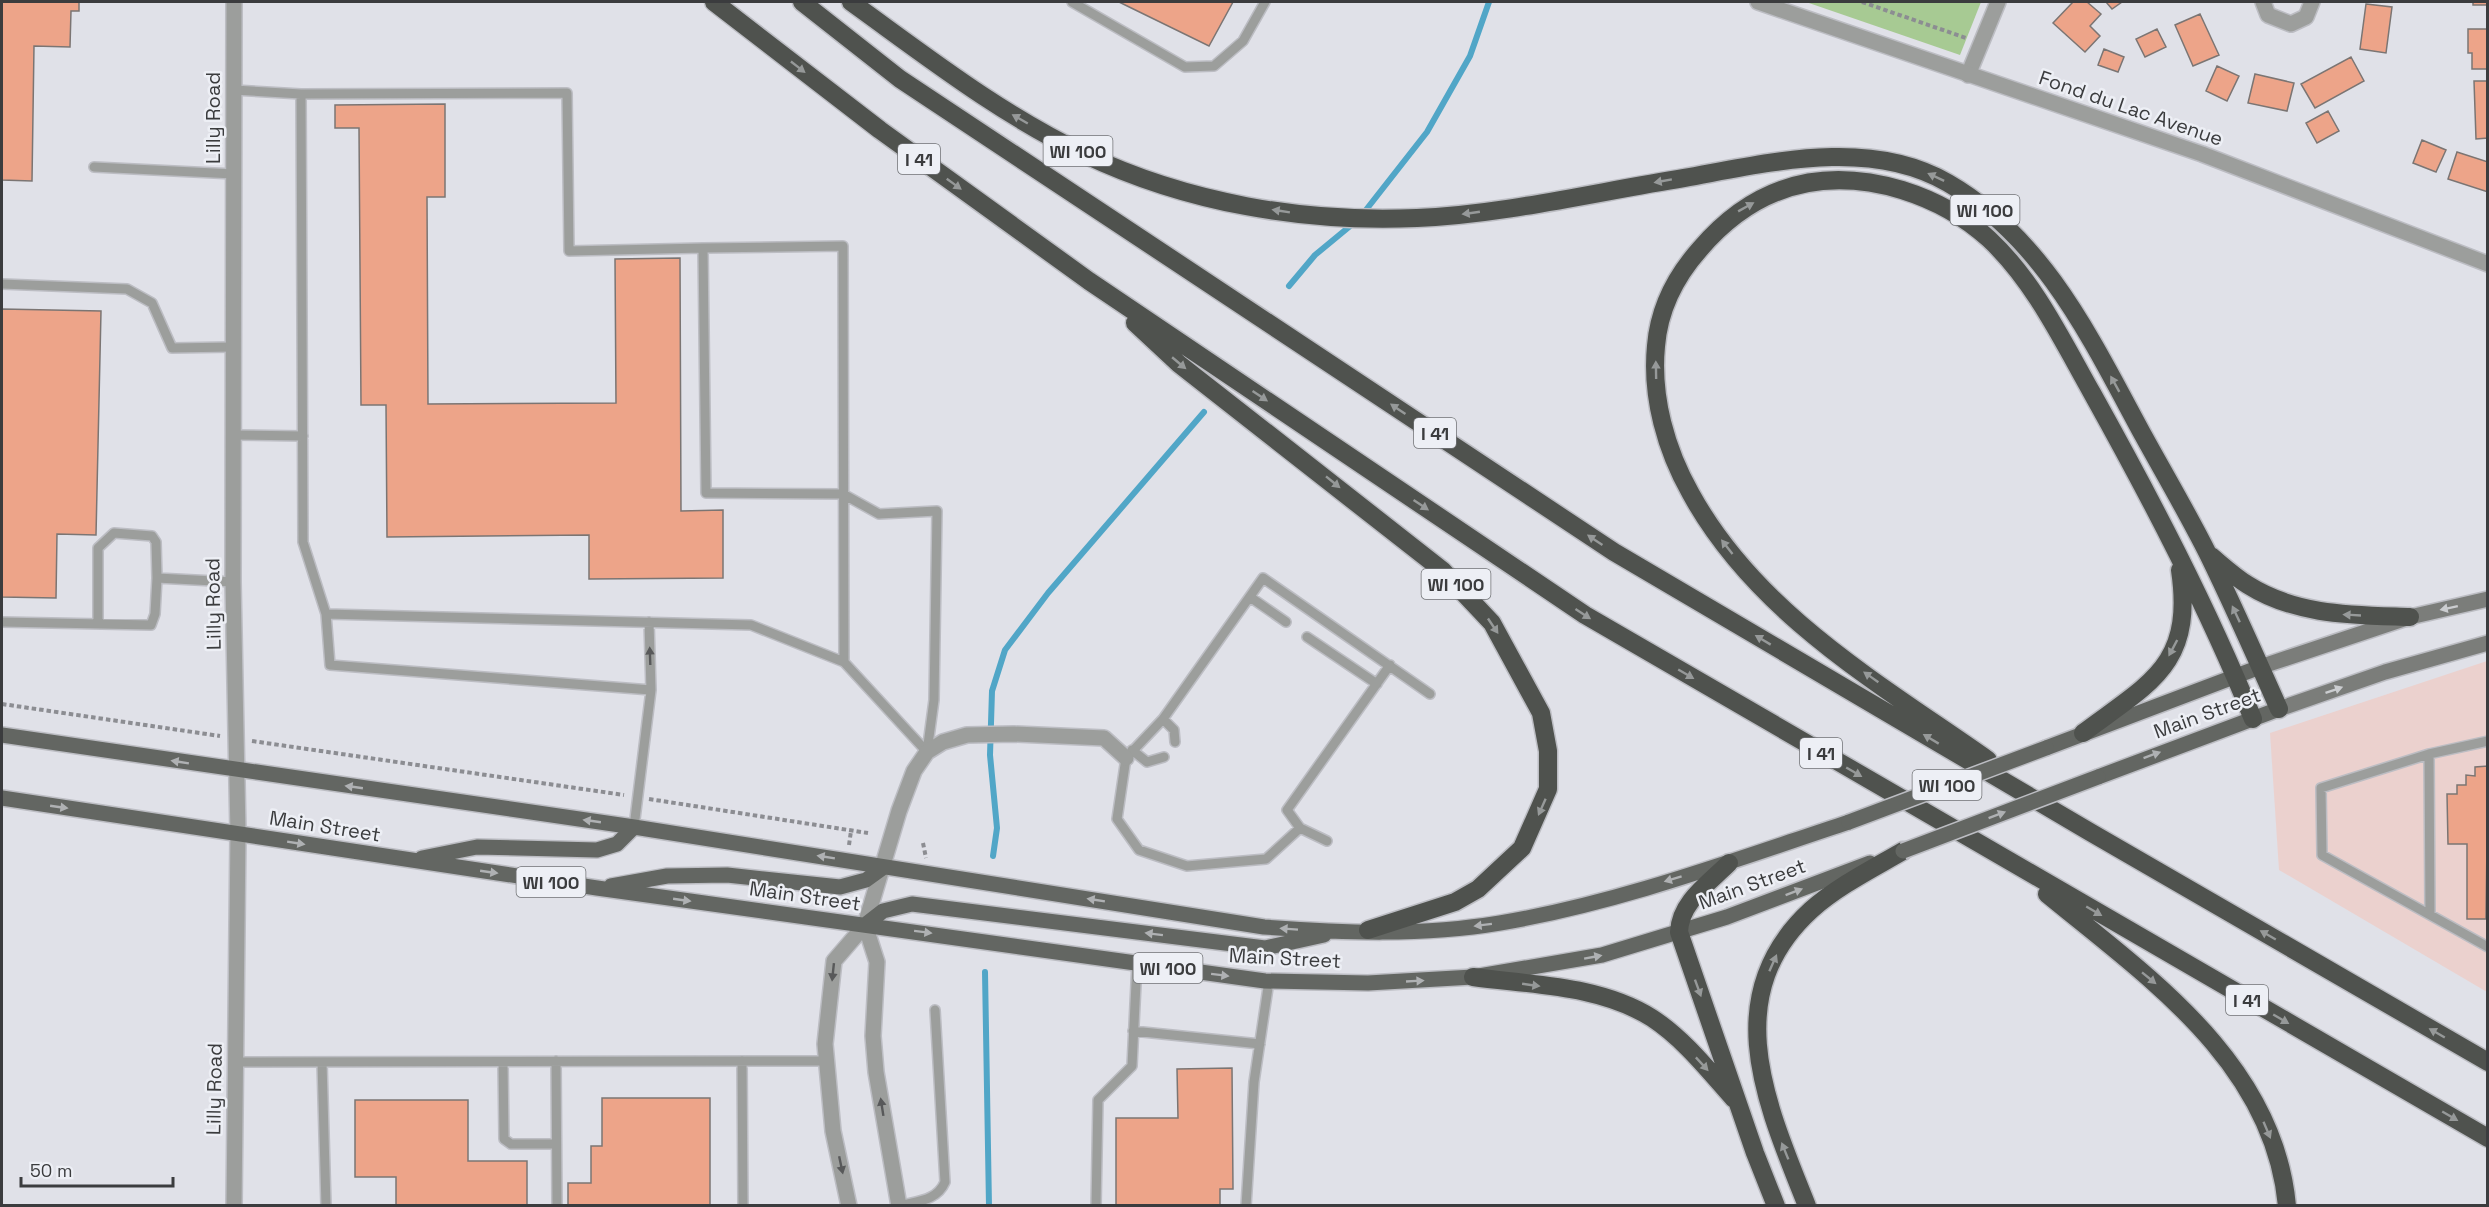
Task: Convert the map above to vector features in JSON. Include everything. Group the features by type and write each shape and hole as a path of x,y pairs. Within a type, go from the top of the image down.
{"highway":[{"name":"I 41","path":"714,2 879,130 1089,281 1585,615 2487,1138"},
{"name":"I 41","path":"802,2 900,79 1614,552 2487,1062"},
{"name":"WI 100","path":"851,2 939,66 1015,117 1085,154 1145,179 1214,199 1301,214 1419,218 1479,212 1761,165 1817,158 1887,160 1931,174 1950,184 2006,225 2037,258 2081,321 2208,554 2279,710"},
{"path":"2090,832 1814,637 1746,572 1690,494 1675,460 1658,402 1656,342 1671,290 1687,264 1720,225 1741,209 1792,186 1823,181 1854,180 1886,186 1939,204 1988,238 2020,272 2068,349 2177,550 2253,719"},
{"name":"WI 100","path":"1089,281 1179,364 1442,570 1492,623 1541,713 1548,751 1548,789 1522,848 1478,889 1455,902 1368,930"},
{"path":"2083,733 2157,677 2176,644 2181,632 2184,607 2177,550"},
{"path":"2208,554 2247,584 2290,605 2328,613 2410,617"},
{"path":"1807,1206 1778,1132 1760,1072 1755,1044 1759,1005 1775,957 1786,939 1810,911 1832,894 1903,851"},
{"path":"2006,861 2175,999 2217,1045 2240,1078 2262,1117 2280,1167 2287,1206"},
{"path":"1729,862 1686,907 1680,919 1679,932 1755,1153 1776,1206"},
{"path":"1473,977 1596,994 1639,1011 1681,1041 1740,1105"}],"main road":[{"name":"Main Street","path":"2,735 634,827 1264,927 1336,932 1452,929 1499,923 1576,908 1729,862 1849,822 2260,667 2410,617 2487,599"},
{"name":"Main Street","path":"2,798 597,888 1269,981 1368,983 1473,977 1602,955 1679,932 1903,851 2253,719 2385,672 2487,644"},
{"path":"411,861 477,848 597,850 617,844 634,827"},
{"path":"597,888 667,876 727,875 840,887 866,880 884,867"},
{"path":"865,925 883,911 912,904 1265,948 1280,947 1336,932"}],"street":[{"name":"Lilly Road","path":"234,2 232,435 238,770 234,1206"},
{"name":"Fond du Lac Avenue","path":"1758,2 2202,154 2487,264"},
{"path":"1968,75 1998,2"},
{"path":"2263,2 2268,15 2291,24 2306,17 2313,2"},
{"path":"849,1206 833,1131 826,1061 825,1044 834,961 865,925 914,771 927,752 943,742 967,735 1014,734 1104,738 1129,754"},
{"path":"865,925 877,962 873,1036 876,1072 899,1206"}],"lane":[{"path":"1072,2 1185,67 1214,66 1243,41 1265,2"},
{"path":"234,90 301,94 567,93 569,250 843,246 844,662"},
{"path":"301,94 303,542 326,614 330,665 651,690"},
{"path":"94,168 234,174"},
{"path":"703,248 706,493 843,494 879,514 937,511 934,700 927,752"},
{"path":"2,284 127,289 152,303 172,348 232,347"},
{"path":"232,435 303,436"},
{"path":"2,622 99,624 151,625 155,614 157,578 156,542 152,536 114,533 98,548 99,624"},
{"path":"157,578 233,582"},
{"path":"1300,828 1266,859 1187,866 1139,850 1117,819 1129,754 1163,719 1263,578 1430,694"},
{"path":"1250,597 1286,622"},
{"path":"326,614 751,625 844,662 927,752"},
{"path":"634,827 651,690 649,622"},
{"path":"1307,637 1377,684"},
{"path":"1327,841 1300,828 1287,810 1390,665"},
{"path":"1163,719 1174,730 1175,742"},
{"path":"2487,741 2429,754 2320,788 2322,855 2487,947"},
{"path":"1129,754 1147,762 1164,758"},
{"path":"2429,754 2430,914"},
{"path":"1096,1206 1098,1100 1132,1066 1137,963"},
{"path":"1246,1206 1254,1082 1269,981"},
{"path":"899,1206 931,1198 940,1192 945,1182 935,1010"},
{"path":"1133,1031 1260,1044"},
{"path":"556,1061 556,1206"},
{"path":"742,1061 743,1206"},
{"path":"236,1062 826,1061"},
{"path":"322,1062 326,1206"},
{"path":"503,1062 504,1138 512,1144 556,1144"}],"path":[{"path":"1862,2 1980,43"},
{"path":"2,704 213,735"},
{"path":"262,742 868,833"}],"shaded area":[{"path":"2487,661 2487,992 2279,870 2270,733"}],"green space":[{"path":"1806,2 1981,2 1960,55"}],"building":[{"path":"2,2 79,2 79,11 71,11 70,47 34,46 32,181 2,180"},
{"path":"1119,2 1233,2 1209,46"},
{"path":"2073,2 2087,2 2101,14 2090,26 2100,36 2085,52 2053,23"},
{"path":"2106,2 2122,2 2112,9"},
{"path":"2473,2 2488,2 2488,5 2473,5"},
{"path":"2366,4 2392,7 2386,53 2360,49"},
{"path":"2200,14 2219,55 2193,66 2175,25"},
{"path":"2157,29 2166,47 2145,57 2136,39"},
{"path":"2468,29 2488,29 2488,69 2472,69 2472,53 2468,53"},
{"path":"2104,49 2124,57 2118,72 2098,65"},
{"path":"2351,57 2364,81 2315,108 2301,84"},
{"path":"2217,66 2239,76 2227,101 2206,91"},
{"path":"2255,74 2294,83 2287,111 2248,103"},
{"path":"2474,81 2488,81 2488,138 2476,139"},
{"path":"445,104 445,197 427,197 428,404 616,403 615,259 680,258 681,511 723,510 723,578 589,579 589,535 387,537 386,405 361,405 359,128 335,128 335,105"},
{"path":"2328,111 2339,131 2317,143 2306,123"},
{"path":"2422,140 2446,150 2436,172 2413,163"},
{"path":"2457,152 2488,162 2488,192 2448,179"},
{"path":"2,309 101,311 96,535 57,534 56,598 2,597"},
{"path":"2488,766 2486,919 2467,919 2467,844 2448,844 2447,794 2457,794 2457,785 2466,785 2466,775 2475,776 2475,767"},
{"path":"1232,1068 1233,1189 1220,1189 1220,1206 1116,1206 1116,1118 1178,1118 1177,1069"},
{"path":"602,1098 710,1098 710,1206 568,1206 568,1183 591,1183 591,1146 602,1146"},
{"path":"355,1100 468,1100 468,1161 527,1161 527,1206 396,1206 396,1177 355,1177"}],"waterway":[{"path":"1362,215 1427,132 1470,56 1489,2"},
{"path":"1289,286 1315,255 1355,222"},
{"path":"993,856 997,828 990,755 992,691 1005,650 1048,593 1204,412"},
{"path":"985,972 989,1206"}]}
